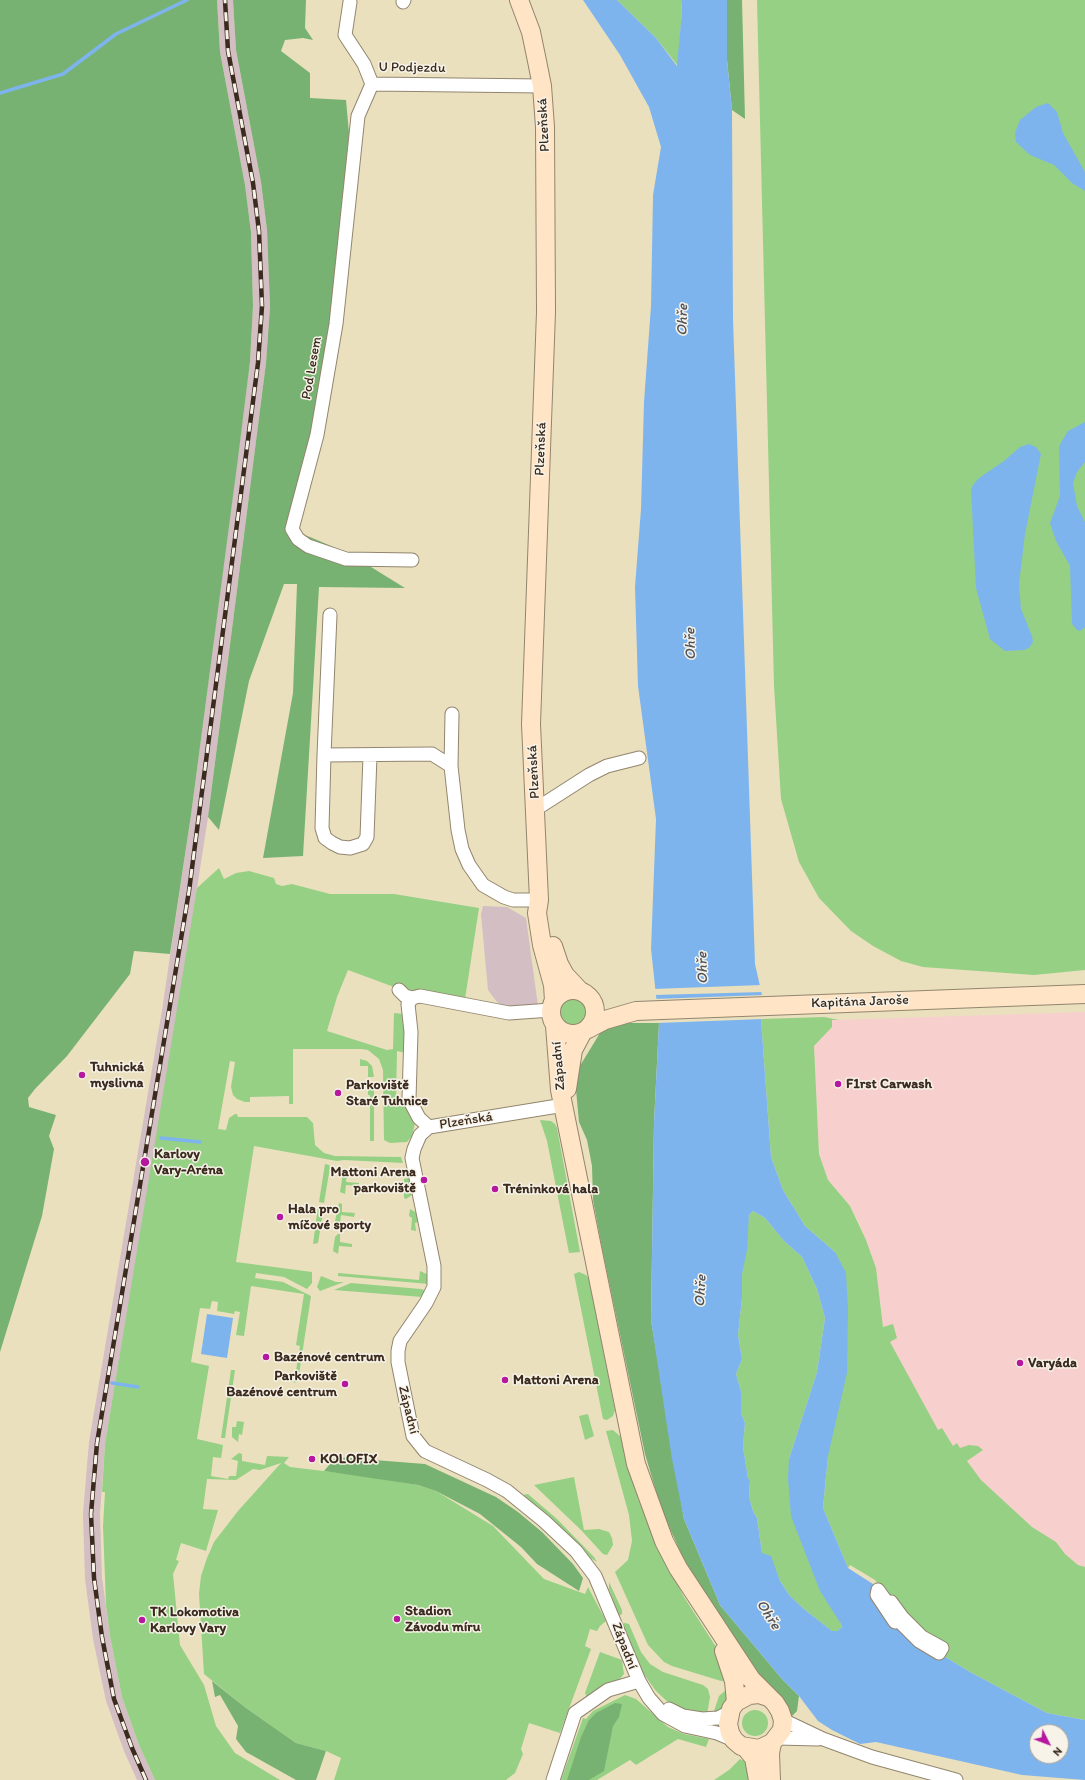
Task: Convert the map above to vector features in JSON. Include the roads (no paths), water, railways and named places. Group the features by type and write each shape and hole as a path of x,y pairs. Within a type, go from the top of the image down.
{"street":[{"name":"Plzeňská","path":"520,0 531,32 542,86 545,128 546,312 531,724 539,900 537,913 542,945 553,985 554,1012"},
{"name":"U Podjezdu","path":"350,2 344,35 364,64 372,84 542,86"},
{"name":"Pod Lesem","path":"372,84 358,116 336,324 317,435 292,529 298,538 308,546 346,559 412,560"},
{"path":"330,615 322,828 325,838 340,847 350,848 363,844 367,837 370,756"},
{"path":"452,714 451,766 458,830 462,849 469,865 483,885 504,897 513,900 539,900"},
{"path":"324,755 370,756 432,754 451,766"},
{"path":"536,809 589,775 607,766 639,758"},
{"name":"Plzeňská","path":"539,900 559,964 570,982 585,994"},
{"path":"399,990 405,996 412,998 420,996 509,1013 554,1012"},
{"path":"566,991 585,994 595,1008 596,1014 594,1021 585,1031 569,1034 554,1012 566,991"},
{"name":"Kapitána Jaroše","path":"585,994 601,1004 636,1011 1085,994"},
{"name":"Plzeňská","path":"412,998 408,1004 412,1032 409,1099 419,1118 429,1127 564,1105"},
{"name":"Kapitána Jaroše","path":"585,1031 605,1020 636,1011"},
{"name":"Západní","path":"554,1012 560,1090 636,1464 664,1541 678,1568 703,1609 731,1670 736,1690 728,1724 740,1744 754,1758 758,1780"},
{"name":"Západní","path":"564,1105 573,1050 585,1031"},
{"name":"Západní","path":"429,1127 420,1136 414,1148 412,1158 434,1266 435,1280 432,1292 400,1341 398,1351 398,1362 403,1391 414,1436 420,1447 425,1452 487,1480 507,1491 544,1521 576,1551 595,1576 615,1621 639,1682 649,1698 670,1719 685,1726 716,1733 740,1744 759,1749 775,1741 823,1739"},
{"path":"878,1590 888,1604 891,1602 902,1618 922,1637 942,1648 939,1653 919,1641 898,1620 895,1622 877,1595 878,1590"},
{"name":"Západní","path":"703,1609 712,1619 751,1679 775,1703 783,1720 823,1739 872,1757 956,1780"},
{"name":"Západní","path":"639,1682 660,1703 683,1716 711,1719 723,1716 749,1695 759,1694 768,1697"},
{"name":"Západní","path":"553,1780 575,1713 608,1690 639,1682"},
{"path":"771,1780 770,1753 782,1730 783,1720"}],"water":[{"name":"Ohře","path":"583,0 617,0 656,38 677,66 682,11 681,0 727,0 727,60 732,110 733,319 755,964 762,995 761,1019 771,1157 783,1190 805,1226 835,1252 846,1273 848,1310 847,1373 828,1456 823,1508 848,1568 873,1584 919,1641 970,1672 1047,1713 1085,1720 1085,1780 1022,1775 876,1742 860,1744 818,1721 799,1696 782,1679 720,1605 684,1519 672,1459 651,1320 654,1123 659,1023 651,949 656,819 638,686 635,587 641,509 644,402 651,306 653,195 661,147 649,107 620,55","holes":["753,1211 765,1218 784,1241 802,1257 817,1289 825,1318 817,1372 789,1459 788,1479 791,1516 820,1591 841,1624 842,1627 837,1631 832,1631 804,1609 790,1596 780,1581 771,1556 762,1553 757,1518 753,1511 749,1497 750,1480 748,1478 743,1447 745,1423 741,1413 741,1391 736,1374 742,1359 738,1335 742,1298 742,1274 747,1250 749,1215"]},
{"path":"1048,103 1057,112 1063,133 1085,172 1085,191 1072,183 1054,165 1030,155 1016,142 1015,133 1020,120 1036,107"},
{"path":"1085,422 1085,462 1077,472 1073,483 1077,506 1085,522 1085,627 1080,631 1077,630 1072,624 1070,566 1056,541 1050,523 1060,496 1059,446 1068,431"},
{"path":"1029,444 1036,447 1041,454 1025,534 1019,584 1021,609 1033,642 1029,648 1024,650 1005,651 990,639 976,588 971,490 979,478 1004,461 1020,447"},
{"path":"207,1314 233,1318 227,1358 201,1354"}],"waterway":[{"path":"0,93 63,74 116,34 187,0"},
{"path":"161,1138 200,1142"},
{"path":"112,1383 138,1387"}],"railway":[{"path":"146,1780 132,1748 114,1699 102,1637 94,1578 91,1514 97,1443 189,891 258,363 262,306 259,231 253,183 228,51 225,0"}],"place":[{"name":"Tuhnická myslivna","path":"82,1075"},
{"name":"F1rst Carwash","path":"838,1084"},
{"name":"Parkoviště Staré Tuhnice","path":"338,1093"},
{"name":"Karlovy Vary-Aréna","path":"145,1162"},
{"name":"Mattoni Arena parkoviště","path":"424,1180"},
{"name":"Tréninková hala","path":"495,1189"},
{"name":"Hala pro míčové sporty","path":"280,1217"},
{"name":"Bazénové centrum","path":"266,1357"},
{"name":"Varyáda","path":"1020,1363"},
{"name":"Mattoni Arena","path":"505,1380"},
{"name":"Parkoviště Bazénové centrum","path":"345,1384"},
{"name":"KOLOFIX","path":"312,1459"},
{"name":"Stadion Závodu míru","path":"397,1619"},
{"name":"TK Lokomotiva Karlovy Vary","path":"142,1620"}]}
